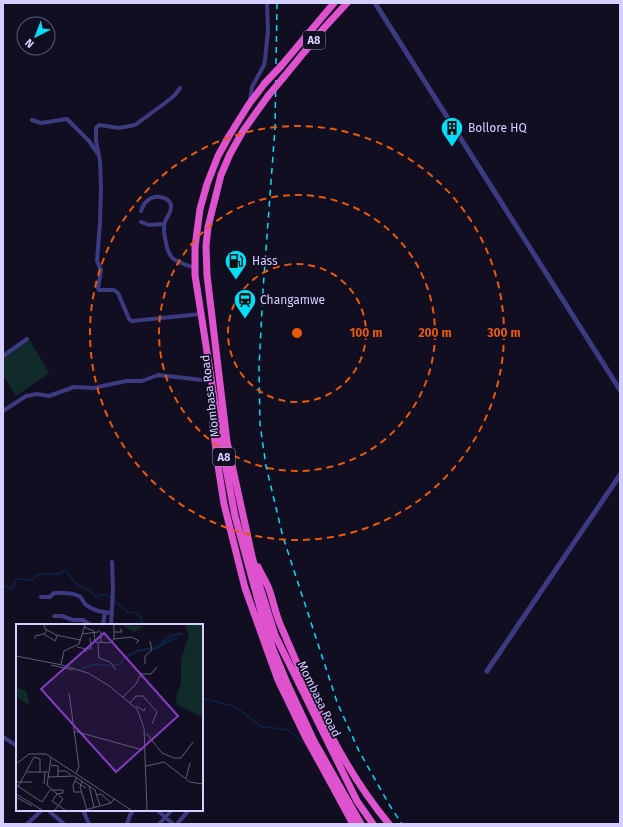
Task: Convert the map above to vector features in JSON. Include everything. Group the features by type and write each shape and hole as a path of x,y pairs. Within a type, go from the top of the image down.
{"highway":[{"name":"Mombasa Road","path":"334,3 265,83 249,104 218,156 207,184 200,209 195,246 195,275 213,397 235,516 262,615 287,683 314,741 361,824"},
{"name":"Mombasa Road","path":"347,3 324,28 268,96 243,131 230,154 221,175 208,228 206,246 207,275 227,442 260,587 275,635 357,801 373,824"},
{"path":"213,397 213,427 218,472 224,504 245,588 278,680 353,824"},
{"path":"252,556 268,588 279,621 311,697 345,763 388,824"}],"street":[{"path":"249,104 252,87 264,66 268,31 267,3"},
{"path":"375,3 620,390"},
{"path":"180,88 175,95 135,124 119,128 99,125 96,129 96,140 101,166 100,223 97,261 101,270 98,289 114,290 118,293 129,318 132,321 201,314"},
{"path":"32,120 41,123 68,119 89,141 99,156"},
{"path":"141,211 147,201 152,198 163,197 168,200 171,212 164,224 168,254 170,257 195,268"},
{"path":"141,222 149,225 164,224"},
{"path":"3,356 27,339"},
{"path":"3,411 26,396 37,394 49,396 74,387 93,388 126,381 142,381 158,375 211,381"},
{"path":"487,671 620,475"},
{"path":"111,624 113,590 112,562"},
{"path":"41,598 50,597 54,593 73,593 81,598 91,608 100,612 112,611"},
{"path":"103,624 105,612"},
{"path":"54,616 62,616 73,620 82,620 88,624"},
{"path":"3,737 16,745"},
{"path":"27,824 41,811"},
{"path":"49,811 64,824"},
{"path":"84,811 89,824"},
{"path":"127,824 130,814 133,811"},
{"path":"158,811 173,824"},
{"path":"159,824 171,811"},
{"path":"177,824 188,811"}],"green space":[{"path":"28,337 49,373 16,396 3,375 3,355"}],"waterway":[{"path":"3,585 11,589 15,580 18,579 31,580 40,574 60,574 63,571 66,571 76,584 90,591 94,596 97,597 99,595 107,595 128,612 136,613 141,618 143,624"},
{"path":"203,698 234,706 262,727 288,730 305,744"}],"railway":[{"path":"277,3 275,128 259,368 260,424 266,466 283,537 337,702 359,751 390,806 402,824"}],"place":[{"name":"Bollore HQ","path":"452,148"},
{"name":"Hass","path":"236,280"},
{"name":"Changamwe","path":"245,320"}]}
